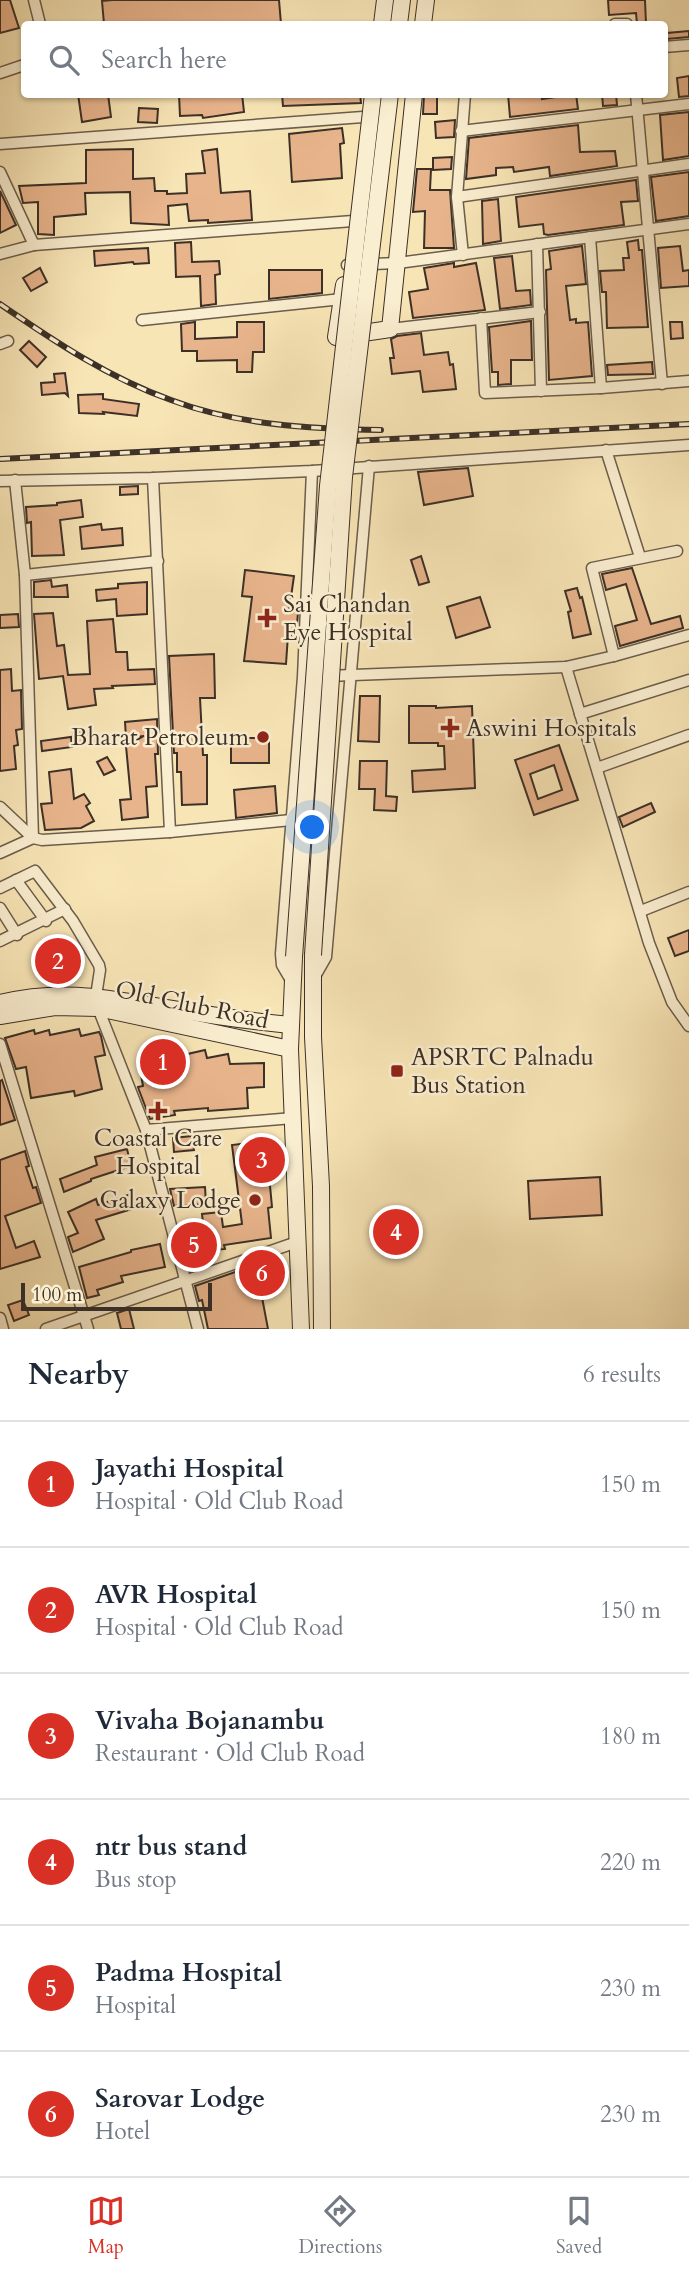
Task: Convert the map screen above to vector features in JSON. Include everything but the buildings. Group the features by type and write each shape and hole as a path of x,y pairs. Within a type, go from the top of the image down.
{"main road":[{"path":"373,21 376,0"},
{"path":"382,21 385,0"},
{"path":"399,21 402,0"},
{"path":"424,21 426,0"},
{"path":"365,98 347,265 336,337 390,329 414,98"},
{"path":"301,1329 290,1049 292,982 328,486 373,98"},
{"path":"322,1329 321,1186 313,1037 313,955 344,477 390,98"},
{"name":"Old Club Road","path":"0,1003 48,995 290,1025"},
{"name":"Old Club Road","path":"0,1016 97,1002 290,1049"}],"street":[{"path":"34,0 39,21"},
{"path":"668,47 689,45"},
{"path":"0,73 21,66"},
{"path":"463,255 457,197 464,98"},
{"path":"636,98 662,384"},
{"path":"461,131 689,104"},
{"path":"0,144 363,117"},
{"path":"457,197 689,164"},
{"path":"0,172 34,245"},
{"path":"0,254 34,245 352,221"},
{"path":"347,265 398,263 689,224"},
{"path":"590,237 601,388"},
{"path":"537,244 541,312 541,391"},
{"path":"142,320 342,299"},
{"path":"390,329 541,312"},
{"path":"481,318 485,393 689,382"},
{"path":"0,481 312,471 689,445"},
{"path":"606,450 640,557"},
{"path":"313,981 326,957 369,466"},
{"path":"292,982 282,965 281,954 303,677 312,471"},
{"path":"153,478 170,832"},
{"path":"15,480 25,575 33,838"},
{"path":"614,656 592,568 677,551"},
{"path":"25,575 158,561"},
{"path":"303,677 566,667 689,635"},
{"path":"566,667 649,943 672,1002 689,1026"},
{"path":"580,714 689,680"},
{"path":"597,768 689,735"},
{"path":"0,807 33,838"},
{"path":"0,853 33,838 51,840 170,832 291,820"},
{"path":"0,888 35,871 65,909 99,965 97,1002 146,1130 198,1329"},
{"path":"16,880 46,920"},
{"path":"641,911 689,892"},
{"path":"0,908 17,935"},
{"path":"0,941 17,935 65,909"},
{"path":"0,1044 88,1329"},
{"path":"146,1130 293,1118"},
{"path":"46,1329 297,1242"},
{"path":"0,1318 4,1329"}],"railway":[{"path":"0,304 104,370 171,400 222,415 274,424 381,430"},
{"path":"0,459 689,424"}],"place":[{"name":"Sai Chandan Eye Hospital","path":"267,618"},
{"name":"Aswini Hospitals","path":"450,728"},
{"name":"Bharat Petroleum","path":"263,737"},
{"name":"AVR Hospital","path":"58,961"},
{"name":"Jayathi Hospital","path":"163,1062"},
{"name":"APSRTC Palnadu Bus Station","path":"397,1071"},
{"name":"Coastal Care Hospital","path":"158,1111"},
{"name":"Vivaha Bojanambu","path":"262,1160"},
{"name":"Galaxy Lodge","path":"255,1200"},
{"name":"ntr bus stand","path":"396,1232"},
{"name":"Padma Hospital","path":"194,1245"},
{"name":"Sarovar Lodge","path":"262,1273"}]}
